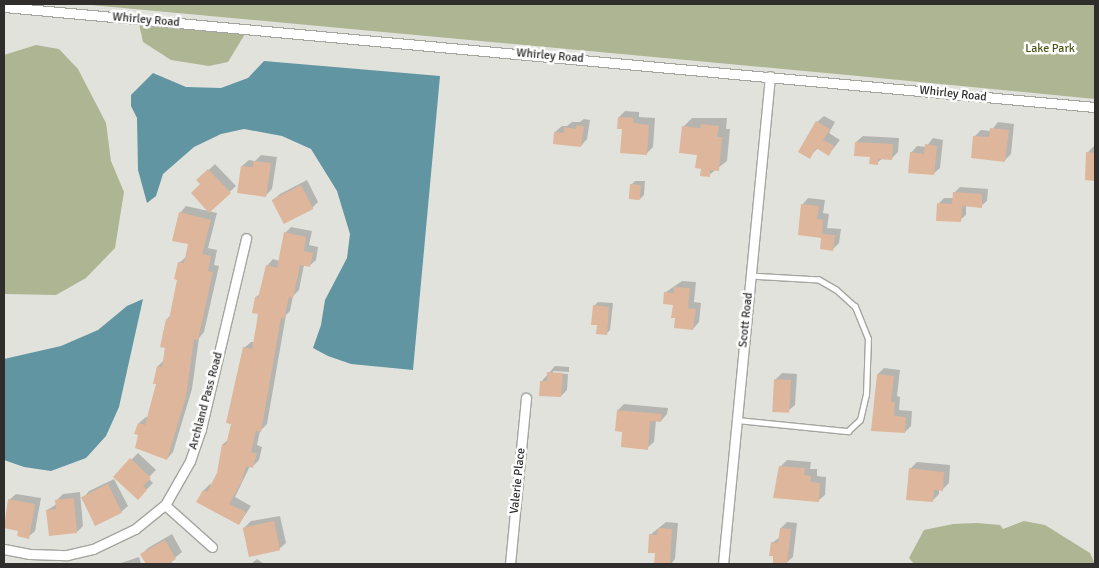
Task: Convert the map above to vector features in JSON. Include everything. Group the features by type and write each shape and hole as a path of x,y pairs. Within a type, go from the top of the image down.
{"street":[{"name":"Whirley Road","path":"4,7 1095,107"},
{"name":"Scott Road","path":"723,564 770,76"},
{"name":"Archland Pass Road","path":"4,549 30,554 67,555 93,549 134,529 166,505 190,461 201,429 246,238"},
{"name":"Valerie Place","path":"510,564 526,398"},
{"path":"166,505 212,547"}],"lane":[{"path":"736,420 848,431 860,420 866,395 868,339 855,307 836,290 819,280 750,276"}],"green space":[{"name":"Lake Park","path":"80,4 1095,4 1095,99 858,76"},
{"path":"139,24 245,34 228,62 209,66 171,60 143,42"},
{"path":"36,45 59,49 78,69 106,123 111,161 124,192 115,248 86,278 56,295 4,294 4,55"},
{"path":"1024,521 1045,525 1090,553 1095,564 914,564 909,558 924,530 953,524 977,523 1000,525 1003,529"}],"water":[{"path":"264,61 440,76 413,370 351,364 328,356 313,348 321,325 325,300 347,258 350,234 337,191 311,149 282,136 244,129 221,134 194,147 163,174 156,196 147,203 138,170 137,118 131,106 131,95 153,73 186,87 221,88 248,78"},
{"path":"143,299 119,407 106,436 86,458 51,471 24,467 4,460 4,359 61,346 98,330 127,306"}],"building":[{"path":"618,117 634,118 633,123 649,125 647,155 620,153 622,129 617,129"},
{"path":"816,121 830,129 823,140 834,146 829,156 816,148 810,159 798,152"},
{"path":"701,124 719,126 717,137 722,137 719,171 710,170 710,177 700,176 701,169 695,168 697,155 679,153 682,126 700,128"},
{"path":"576,125 584,126 581,147 553,144 554,132 564,133 564,127 576,129"},
{"path":"990,128 1009,130 1005,162 971,158 973,136 989,137"},
{"path":"855,142 893,144 892,160 878,159 878,165 869,164 870,157 854,156"},
{"path":"925,144 937,146 934,175 908,173 910,152 924,154"},
{"path":"1086,152 1095,153 1095,181 1085,180"},
{"path":"253,161 271,163 266,197 237,193 241,166 253,167"},
{"path":"208,169 231,193 209,213 191,193 200,184 196,180"},
{"path":"630,184 641,185 640,200 629,199"},
{"path":"301,185 313,209 284,224 272,200"},
{"path":"953,192 982,194 982,208 962,206 961,222 936,221 937,203 952,204"},
{"path":"801,204 819,206 817,219 823,220 822,234 835,235 833,251 820,249 821,238 798,235"},
{"path":"179,212 211,220 202,254 211,256 208,271 213,272 198,340 194,339 186,397 167,460 135,448 138,435 134,434 138,423 145,425 156,384 153,384 157,366 162,367 165,348 160,347 166,319 169,319 177,280 174,279 178,262 184,263 188,244 172,241"},
{"path":"284,232 306,237 304,251 313,253 310,267 300,265 293,298 289,297 284,319 281,318 261,432 256,431 251,452 257,453 253,468 246,466 242,481 229,504 246,512 239,525 196,502 203,490 207,492 217,473 222,444 226,445 231,424 226,423 243,347 252,349 258,314 252,313 255,297 258,298 266,265 277,268"},
{"path":"674,287 690,288 688,308 696,309 693,330 674,328 675,318 671,318 673,305 663,304 664,292 674,293"},
{"path":"593,305 609,307 607,335 596,334 597,325 591,325"},
{"path":"547,372 563,373 561,397 539,396 540,381 547,381"},
{"path":"877,374 894,376 891,402 895,402 894,416 906,417 905,433 871,431"},
{"path":"774,379 791,380 789,413 772,412"},
{"path":"617,410 662,414 661,422 650,421 648,450 621,447 622,432 615,431"},
{"path":"130,458 151,478 143,486 147,490 138,500 113,477"},
{"path":"779,466 805,468 804,475 811,476 811,482 820,483 819,502 773,498"},
{"path":"909,468 944,472 943,491 934,490 933,502 906,500"},
{"path":"108,484 122,513 95,526 81,497"},
{"path":"74,498 77,533 49,536 46,510 56,509 55,500"},
{"path":"8,499 35,504 29,539 17,536 18,531 4,528"},
{"path":"274,521 280,550 249,557 243,528"},
{"path":"658,528 672,529 670,564 654,564 655,553 648,553 649,534 657,535"},
{"path":"780,528 791,529 787,564 773,563 773,556 769,556 771,542 778,543"},
{"path":"165,540 176,559 168,564 146,564 140,554"}]}
